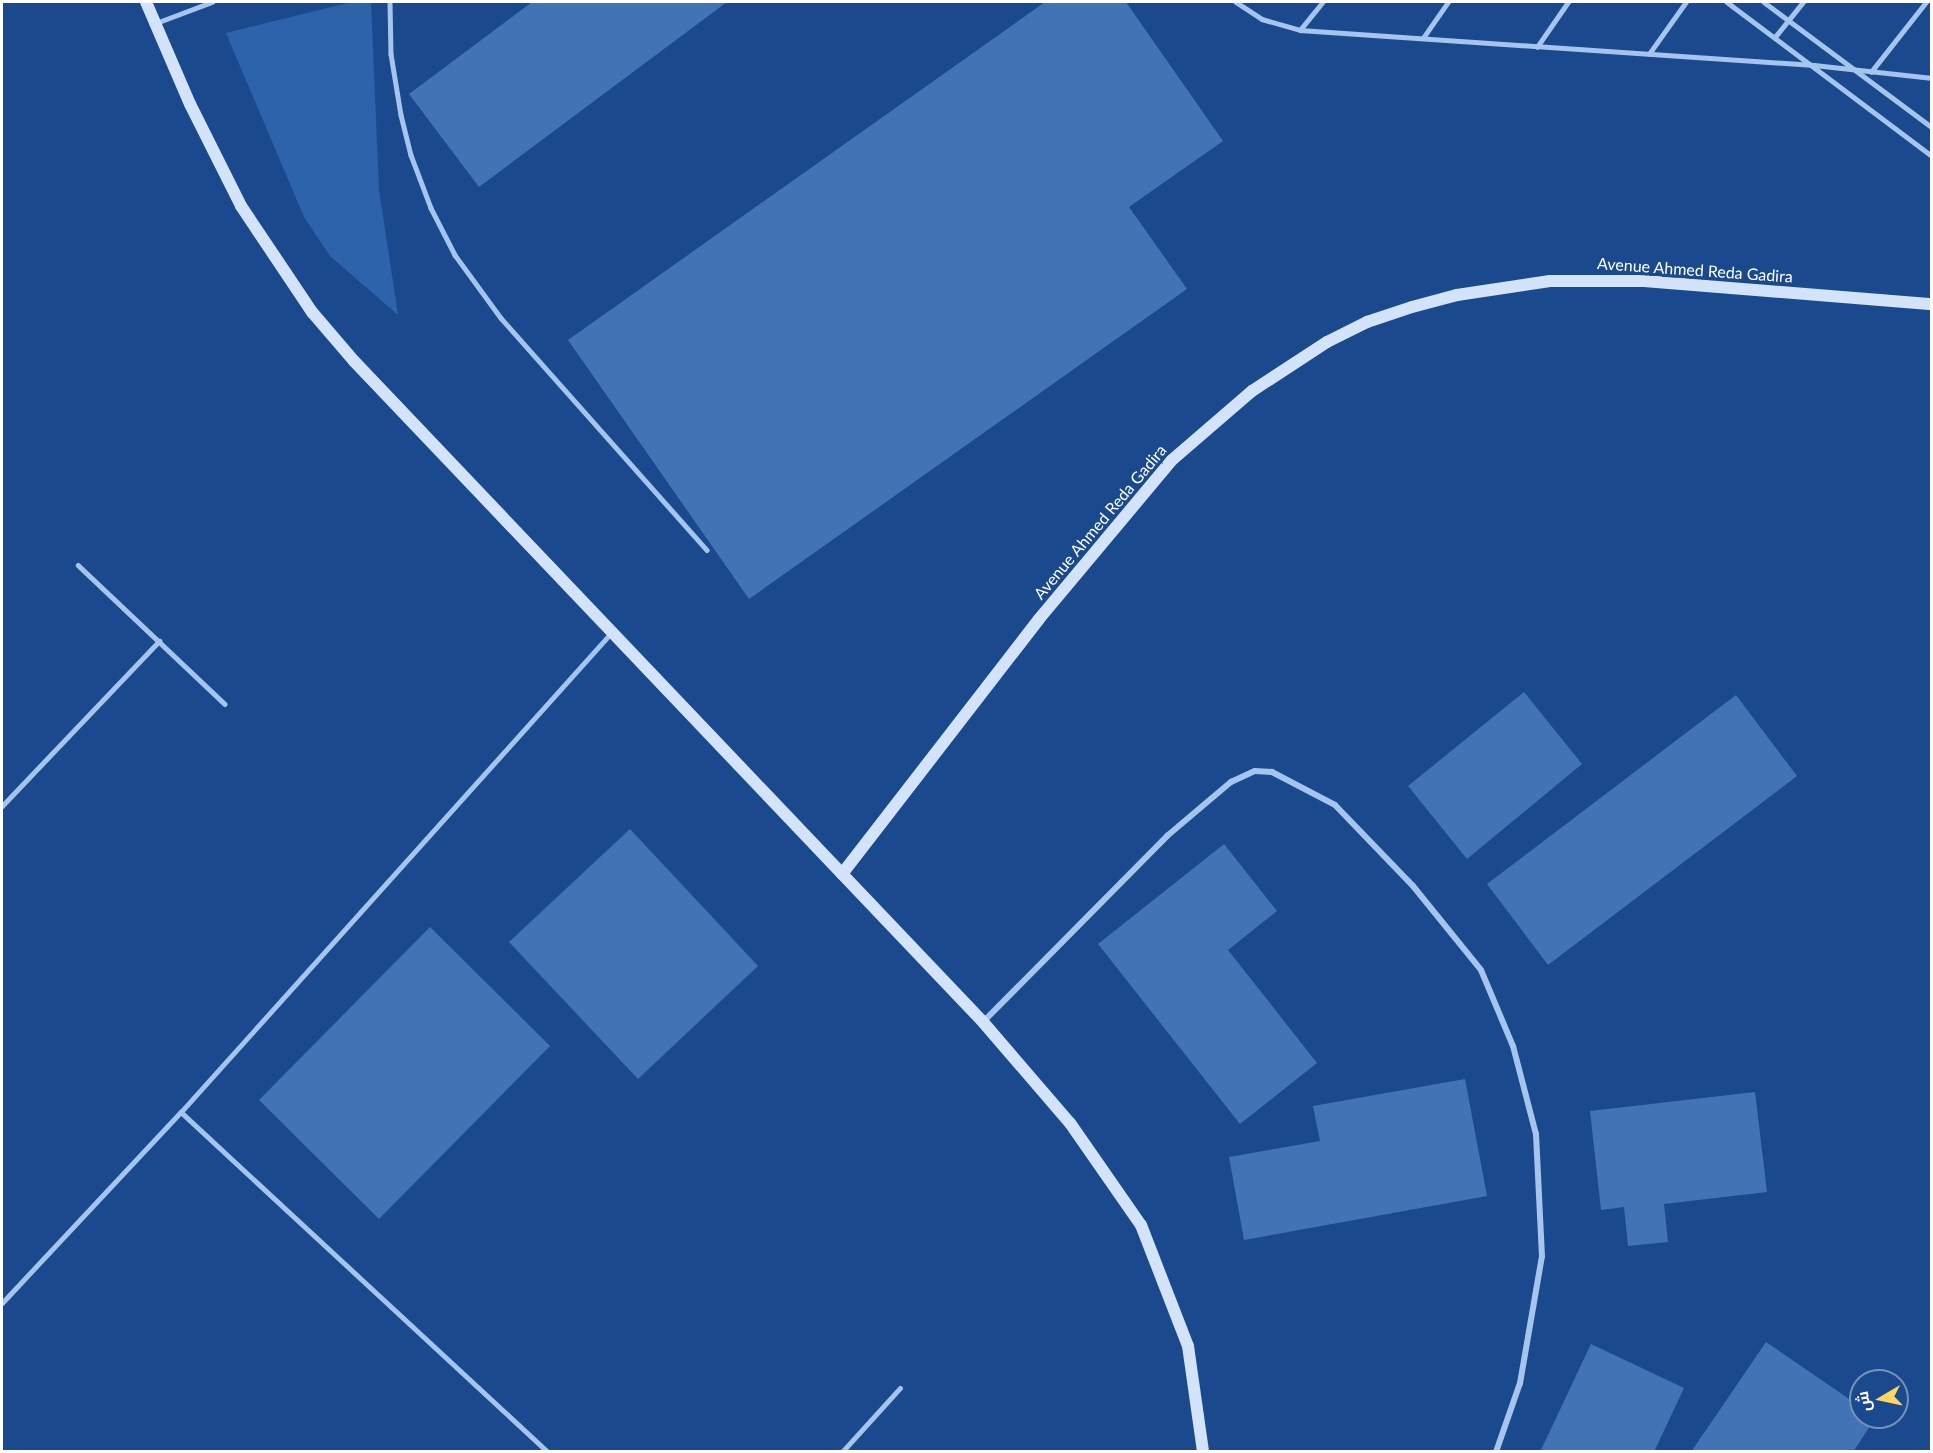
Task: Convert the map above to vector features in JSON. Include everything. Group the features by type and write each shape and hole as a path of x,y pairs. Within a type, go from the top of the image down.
{"main road":[{"path":"146,2 214,156 241,206 312,312 354,361 983,1022 1070,1123 1141,1225 1188,1346 1203,1452"},
{"name":"Avenue Ahmed Reda Gadira","path":"842,874 1039,619 1172,460 1252,391 1327,342 1367,322 1412,307 1457,295 1550,281 1644,281 1932,304"}],"street":[{"path":"983,1022 1167,836 1231,782 1255,771 1272,772 1335,805 1413,886 1481,970 1513,1046 1536,1134 1542,1256 1520,1383 1496,1452"}],"lane":[{"path":"154,23 212,2"},
{"path":"390,2 391,54 400,116 411,155 431,208 455,255 501,318 707,549"},
{"path":"1236,2 1262,19 1300,30 1814,65 1932,78"},
{"path":"1300,30 1323,2"},
{"path":"1423,38 1448,2"},
{"path":"1537,47 1568,2"},
{"path":"1649,54 1686,2"},
{"path":"1727,2 1814,65 1932,156"},
{"path":"1764,2 1860,71 1932,127"},
{"path":"1775,37 1803,2"},
{"path":"1871,72 1926,2"},
{"path":"78,565 225,704"},
{"path":"2,1303 181,1112 612,632"},
{"path":"2,806 159,641"},
{"path":"181,1112 548,1452"},
{"path":"842,1452 900,1388"}],"shaded area":[{"path":"352,2 371,2 379,190 398,315 330,256 304,217 226,33"}],"building":[{"path":"532,2 727,2 479,187 409,94"},
{"path":"1045,2 1126,2 1223,141 1129,207 1187,289 749,599 568,340"},
{"path":"1524,692 1582,764 1467,859 1408,786"},
{"path":"1736,695 1797,776 1548,965 1487,884"},
{"path":"630,829 758,966 638,1079 509,942"},
{"path":"1224,844 1277,911 1228,950 1317,1063 1240,1124 1098,944"},
{"path":"430,927 550,1046 379,1219 259,1100"},
{"path":"1465,1079 1487,1196 1244,1240 1229,1157 1320,1141 1313,1106"},
{"path":"1755,1092 1767,1192 1664,1204 1668,1242 1628,1246 1624,1207 1601,1210 1590,1111"},
{"path":"1766,1342 1849,1399 1849,1429 1868,1429 1853,1452 1691,1452"},
{"path":"1591,1344 1684,1388 1654,1452 1540,1452"}]}
